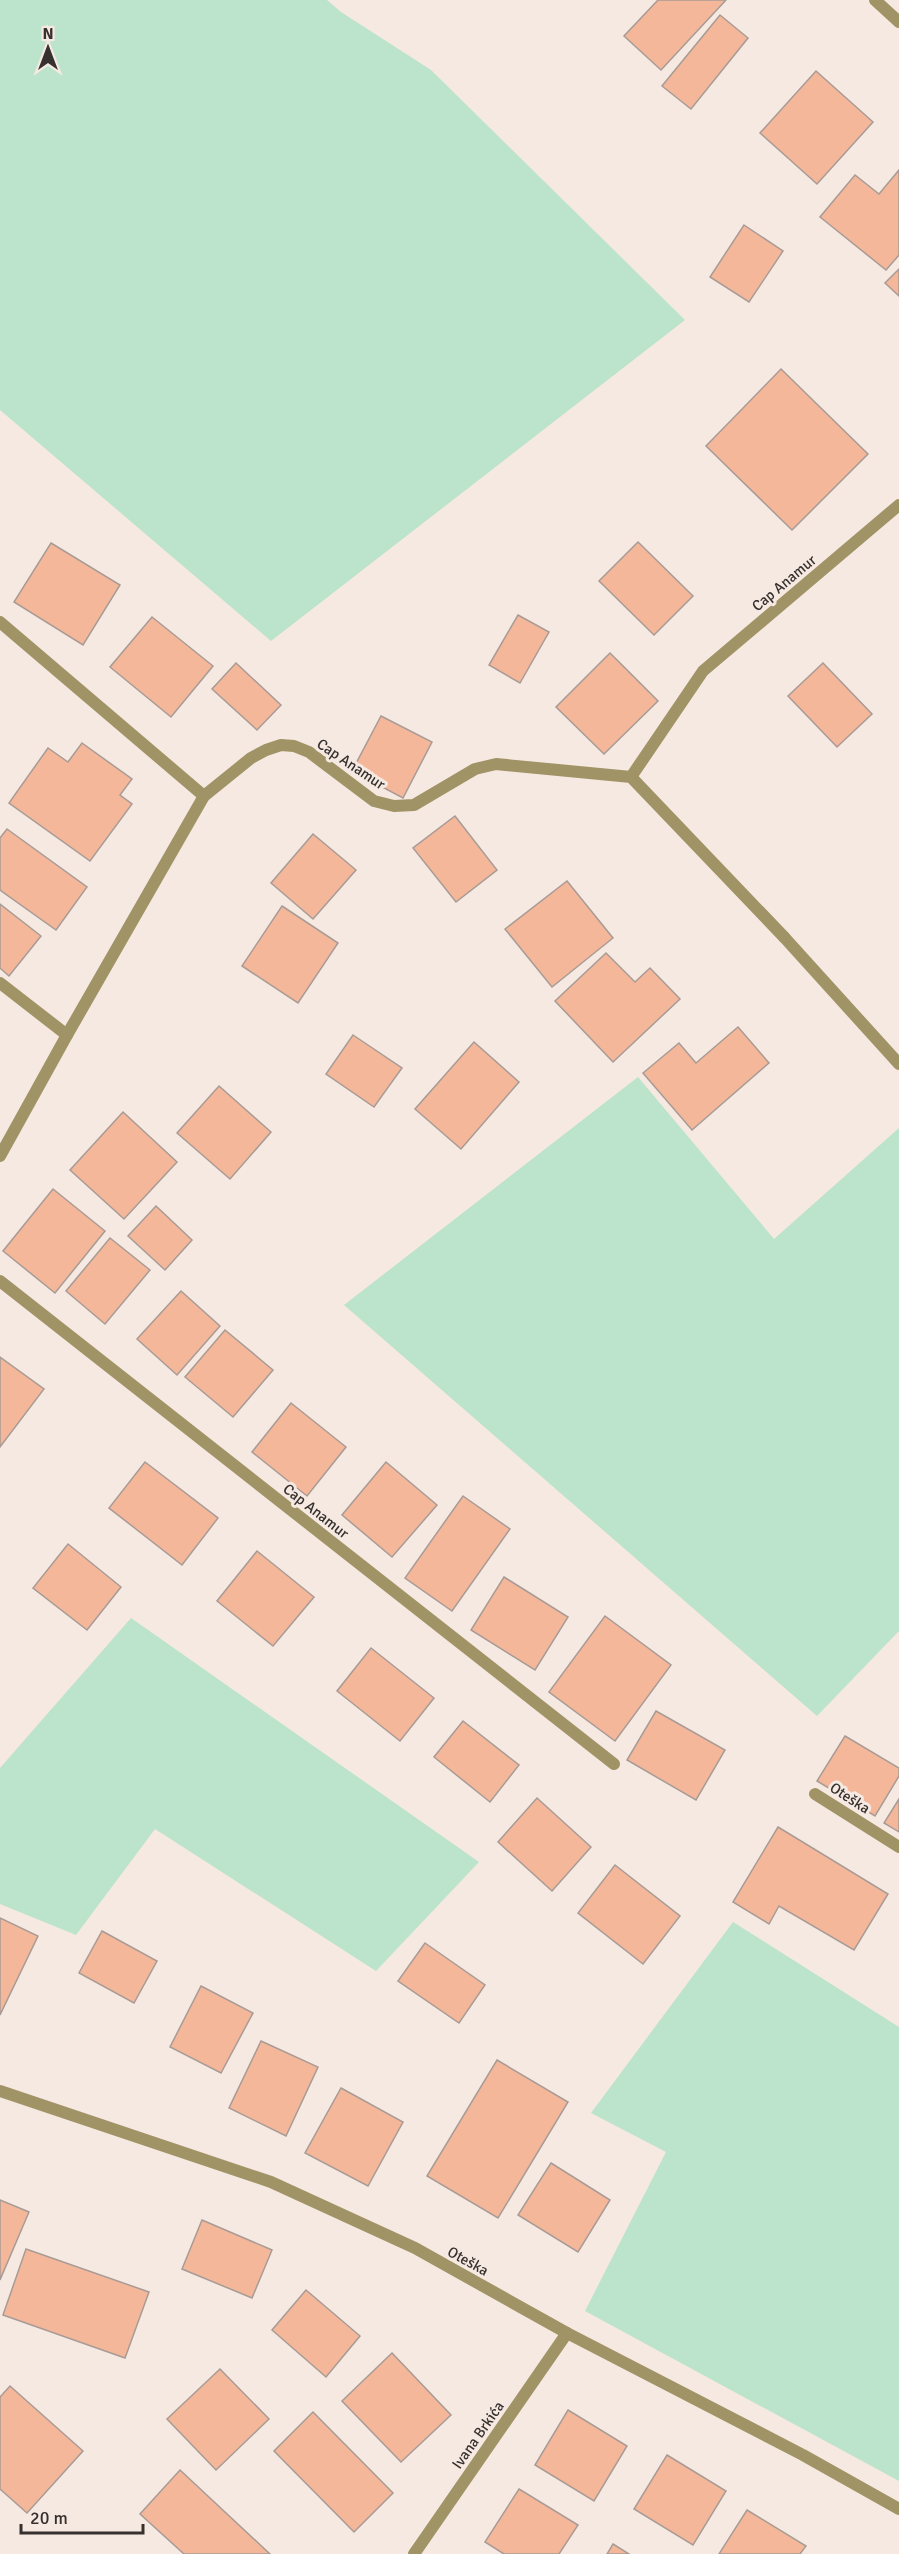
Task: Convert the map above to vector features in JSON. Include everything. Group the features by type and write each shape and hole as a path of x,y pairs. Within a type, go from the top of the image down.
{"street":[{"path":"875,0 899,22"},
{"name":"Cap Anamur","path":"2,1148 204,796 251,758 281,745 294,746 309,752 374,801 394,806 414,805 475,769 496,764 631,777 703,671 899,505"},
{"path":"0,622 204,796"},
{"path":"631,777 784,937 899,1064"},
{"path":"0,983 67,1035"},
{"name":"Cap Anamur","path":"0,1281 614,1764"},
{"name":"Oteška","path":"815,1794 899,1847"},
{"name":"Oteška","path":"0,2091 271,2182 415,2248 567,2333 803,2455 899,2509"},
{"name":"Ivana Brkića","path":"414,2554 567,2333"}],"green space":[{"path":"0,0 327,0 341,12 431,70 685,320 271,641 0,410"},
{"path":"638,1077 774,1239 899,1128 899,1631 817,1716 344,1305"},
{"path":"131,1618 479,1862 376,1971 155,1829 76,1935 0,1904 0,1768"},
{"path":"733,1922 899,2027 899,2481 585,2311 666,2152 591,2113"}],"building":[{"path":"658,0 726,0 661,70 624,36"},
{"path":"720,15 748,38 691,109 662,86"},
{"path":"816,71 873,122 817,184 760,133"},
{"path":"899,170 899,255 886,270 820,217 855,175 879,194"},
{"path":"744,225 783,251 749,302 710,277"},
{"path":"899,269 899,296 885,283"},
{"path":"781,369 868,454 792,530 706,446"},
{"path":"638,542 693,596 654,635 599,581"},
{"path":"51,543 120,585 83,645 14,602"},
{"path":"518,615 549,632 520,683 489,665"},
{"path":"152,617 213,666 171,717 110,667"},
{"path":"610,653 658,701 604,754 556,707"},
{"path":"236,663 281,705 257,730 212,689"},
{"path":"823,663 872,714 837,747 788,696"},
{"path":"381,716 432,742 403,798 352,771"},
{"path":"82,743 132,779 120,795 132,804 90,861 9,803 48,748 68,762"},
{"path":"455,816 497,870 456,902 413,848"},
{"path":"7,829 87,887 56,930 0,890 0,838"},
{"path":"313,834 356,870 313,919 271,883"},
{"path":"567,881 613,938 552,987 505,929"},
{"path":"0,904 41,936 9,976 0,968"},
{"path":"282,906 338,943 298,1003 242,966"},
{"path":"606,953 635,982 650,968 680,999 613,1062 555,1001"},
{"path":"738,1027 769,1063 692,1130 643,1073 679,1043 696,1063"},
{"path":"353,1035 402,1068 374,1107 326,1074"},
{"path":"474,1042 519,1082 461,1149 415,1109"},
{"path":"219,1086 271,1132 230,1179 177,1133"},
{"path":"123,1112 177,1162 124,1219 70,1170"},
{"path":"53,1189 105,1231 55,1293 3,1251"},
{"path":"156,1206 192,1240 165,1270 128,1236"},
{"path":"110,1238 150,1270 105,1324 66,1291"},
{"path":"181,1291 220,1326 177,1375 137,1339"},
{"path":"225,1330 273,1370 233,1417 185,1377"},
{"path":"0,1357 44,1389 0,1447"},
{"path":"291,1403 346,1447 307,1496 252,1452"},
{"path":"145,1462 218,1518 182,1565 109,1508"},
{"path":"386,1462 437,1505 392,1557 342,1515"},
{"path":"463,1496 510,1529 452,1611 405,1578"},
{"path":"68,1544 121,1587 87,1630 33,1588"},
{"path":"257,1551 314,1597 273,1646 217,1601"},
{"path":"504,1577 568,1617 535,1670 471,1630"},
{"path":"605,1616 671,1665 615,1741 549,1692"},
{"path":"371,1648 434,1698 400,1741 337,1691"},
{"path":"656,1711 725,1750 696,1800 627,1760"},
{"path":"463,1721 519,1765 490,1802 434,1757"},
{"path":"845,1736 899,1768 899,1776 875,1816 817,1781"},
{"path":"537,1798 591,1847 552,1891 498,1842"},
{"path":"899,1799 899,1832 884,1823"},
{"path":"778,1827 888,1894 854,1950 779,1906 769,1924 733,1902"},
{"path":"615,1865 680,1916 643,1964 578,1913"},
{"path":"0,1918 38,1936 0,2015"},
{"path":"102,1931 157,1961 134,2003 79,1973"},
{"path":"425,1943 485,1985 459,2023 398,1981"},
{"path":"201,1986 253,2013 221,2073 170,2047"},
{"path":"261,2041 318,2067 286,2136 229,2108"},
{"path":"497,2060 568,2102 498,2218 427,2176"},
{"path":"341,2088 403,2122 368,2186 305,2153"},
{"path":"551,2163 610,2200 578,2252 518,2215"},
{"path":"0,2200 29,2212 0,2280"},
{"path":"202,2220 272,2250 252,2298 182,2269"},
{"path":"26,2249 149,2292 125,2358 3,2315"},
{"path":"306,2290 360,2336 326,2377 272,2330"},
{"path":"392,2353 451,2415 401,2462 342,2401"},
{"path":"220,2369 269,2419 216,2470 167,2419"},
{"path":"10,2386 83,2451 27,2513 0,2489 0,2397"},
{"path":"568,2410 627,2446 594,2501 535,2465"},
{"path":"313,2412 393,2493 354,2532 274,2451"},
{"path":"667,2455 726,2491 693,2545 634,2509"},
{"path":"180,2470 270,2554 184,2554 140,2514"},
{"path":"519,2489 578,2525 559,2554 504,2554 485,2542"},
{"path":"747,2510 806,2546 800,2554 719,2554"},
{"path":"613,2544 629,2554 607,2554"}]}
